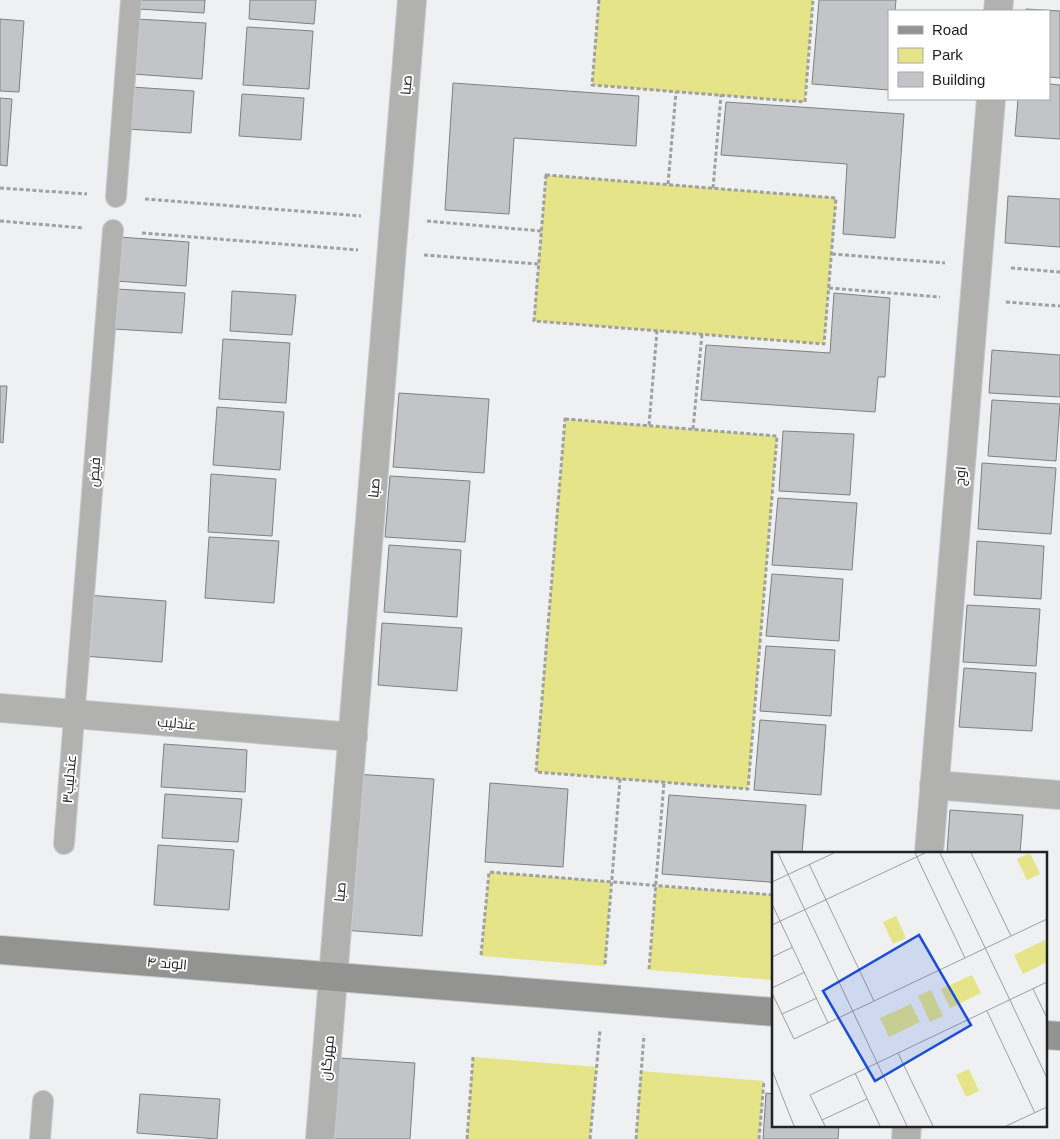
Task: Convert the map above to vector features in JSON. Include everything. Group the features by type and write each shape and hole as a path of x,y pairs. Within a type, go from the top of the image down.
{"street":[{"name":"صبا","path":"334,977 412,0"},
{"name":"اوج","path":"929,852 991,100"},
{"name":"عندلیب","path":"0,708 353,737"},
{"path":"934,785 1060,795"},
{"name":"الوند ۴","path":"0,950 772,1012"},
{"name":"مهرگان","path":"320,1139 334,977"},
{"path":"906,1139 907,1126"}],"lane":[{"path":"116,197 131,0"},
{"name":"فیض","path":"74,714 113,230"},
{"name":"عندلیب۳","path":"64,844 74,714"},
{"path":"40,1139 43,1101"}],"path":[{"path":"599,0 592,85 804,102 813,0"},
{"path":"668,184 676,92"},
{"path":"713,188 721,95"},
{"path":"546,175 713,188 836,198 824,344 534,320 546,175"},
{"path":"0,188 541,231"},
{"path":"0,221 538,264"},
{"path":"649,425 657,331"},
{"path":"693,429 702,334"},
{"path":"565,419 693,429 777,436 748,789 536,772 565,419"},
{"path":"604,966 620,779"},
{"path":"649,970 664,782"},
{"path":"481,956 489,872 772,896"},
{"path":"467,1139 473,1057"},
{"path":"590,1139 596,1067"},
{"path":"636,1139 641,1071"},
{"path":"759,1139 764,1080"}],"green space":[{"path":"599,0 813,0 805,102 592,85"},
{"path":"546,175 836,198 824,344 534,321"},
{"path":"565,419 777,436 748,789 536,772"},
{"path":"489,872 611,882 605,966 481,956"},
{"path":"656,886 772,895 772,980 649,970"},
{"path":"473,1057 596,1067 590,1139 467,1139"},
{"path":"641,1071 764,1081 759,1139 636,1139"}],"building":[{"path":"139,0 205,0 204,13 138,9"},
{"path":"250,0 316,0 314,24 249,19"},
{"path":"819,0 896,0 895,10 888,10 888,90 812,84"},
{"path":"1050,10 1060,11 1060,78 1050,77"},
{"path":"0,19 24,21 19,92 0,91"},
{"path":"137,19 206,23 202,79 133,74"},
{"path":"247,27 313,31 309,89 243,85"},
{"path":"453,83 639,96 636,146 514,138 509,214 445,210"},
{"path":"1050,84 1060,85 1060,139 1015,136 1018,100 1050,100"},
{"path":"131,87 194,91 191,133 127,129"},
{"path":"242,94 304,98 301,140 239,136"},
{"path":"0,98 12,99 7,166 0,165"},
{"path":"726,102 904,114 895,238 843,234 847,164 721,155"},
{"path":"1008,196 1060,199 1060,247 1005,243"},
{"path":"119,237 189,242 186,286 115,281"},
{"path":"116,289 185,293 182,333 113,329"},
{"path":"232,291 296,295 292,335 230,331"},
{"path":"834,293 890,298 885,377 878,377 875,412 701,400 706,345 830,353"},
{"path":"223,339 290,343 286,403 219,399"},
{"path":"992,350 1060,355 1060,397 989,393"},
{"path":"0,386 7,386 3,443 0,442"},
{"path":"399,393 489,399 484,473 393,467"},
{"path":"992,400 1060,404 1056,461 988,456"},
{"path":"217,407 284,412 280,470 213,465"},
{"path":"783,431 854,434 850,495 779,491"},
{"path":"982,463 1056,468 1051,534 978,529"},
{"path":"211,474 276,479 272,536 208,532"},
{"path":"390,476 470,481 465,542 385,537"},
{"path":"778,498 857,503 852,570 772,565"},
{"path":"209,537 279,541 274,603 205,598"},
{"path":"977,541 1044,546 1041,599 974,595"},
{"path":"389,545 461,550 457,617 384,612"},
{"path":"772,574 843,579 839,641 766,636"},
{"path":"87,595 166,601 162,662 83,656"},
{"path":"967,605 1040,609 1036,666 963,662"},
{"path":"382,623 462,628 457,691 378,685"},
{"path":"766,646 835,650 831,716 760,711"},
{"path":"964,668 1036,673 1032,731 959,727"},
{"path":"760,720 826,725 821,795 754,790"},
{"path":"164,744 247,750 245,792 161,787"},
{"path":"354,774 434,779 422,936 343,930"},
{"path":"490,783 568,789 563,867 485,862"},
{"path":"165,794 242,799 238,842 162,838"},
{"path":"669,795 806,805 802,852 772,852 772,883 662,874"},
{"path":"950,810 1023,815 1020,852 947,852"},
{"path":"158,845 234,850 229,910 154,905"},
{"path":"339,1058 415,1063 410,1139 333,1139"},
{"path":"766,1093 772,1094 772,1126 839,1126 838,1139 763,1139"},
{"path":"140,1094 220,1099 217,1139 137,1133"}]}
